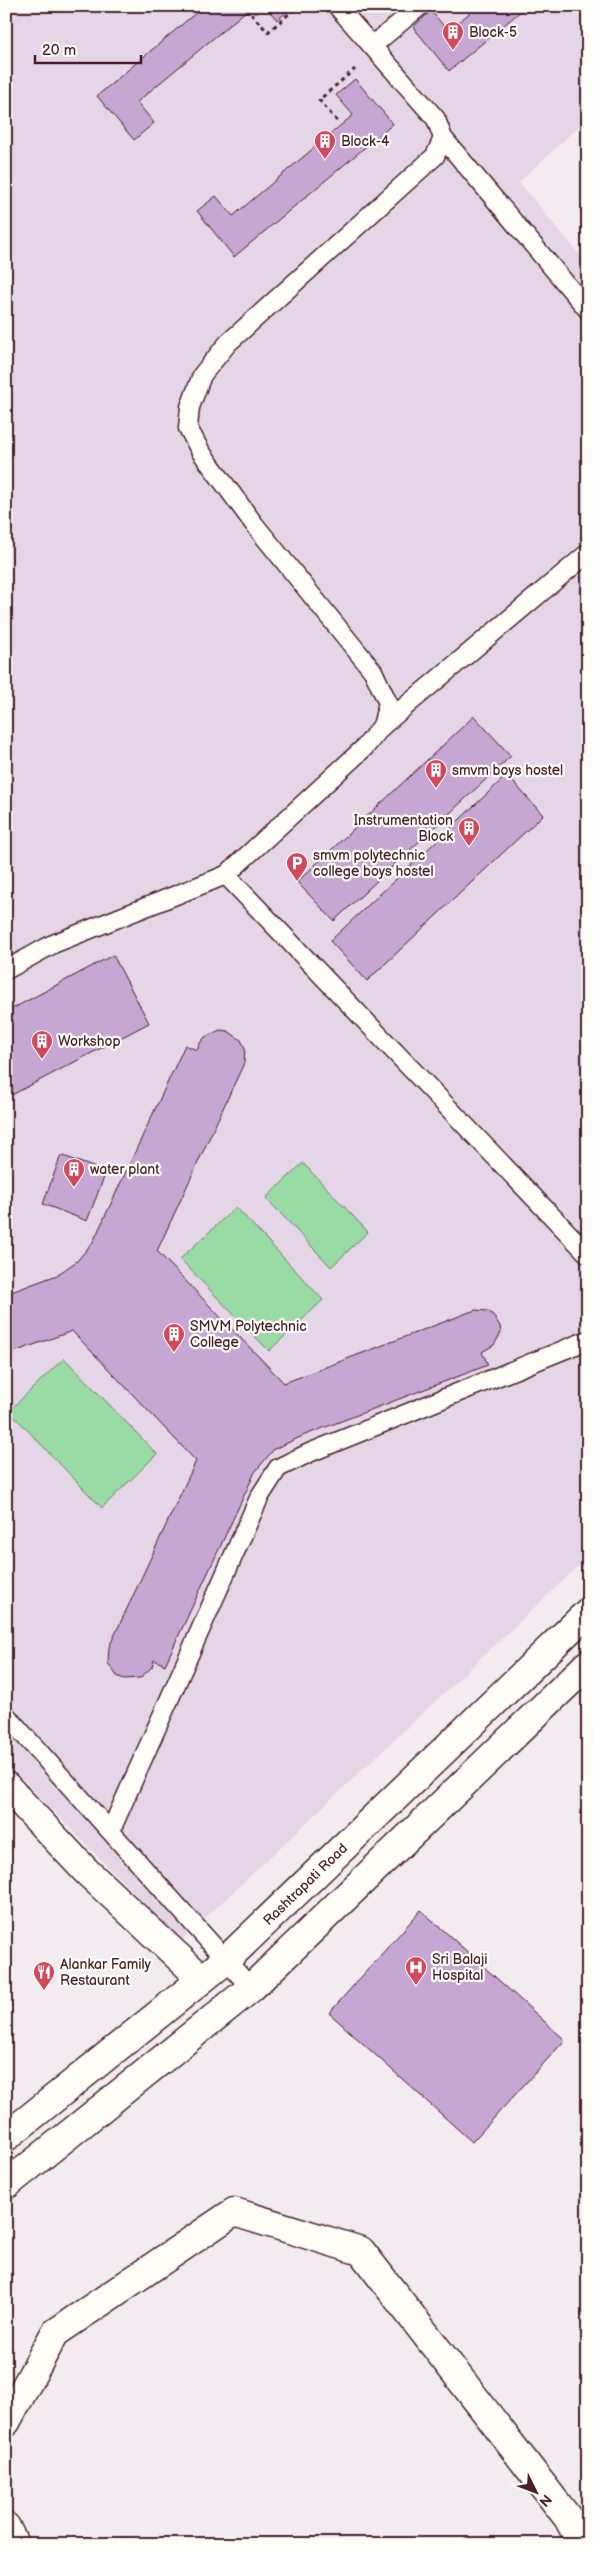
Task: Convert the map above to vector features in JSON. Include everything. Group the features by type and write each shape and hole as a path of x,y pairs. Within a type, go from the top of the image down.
{"street":[{"name":"Rashtrapati Road","path":"6,2137 226,1960 588,1612"},
{"path":"6,2185 251,1988 588,1664"},
{"path":"6,1786 86,1871 202,1979"},
{"path":"6,2422 55,2333 234,2212 361,2251 568,2518 582,2544"},
{"path":"6,2527 14,2544"}],"lane":[{"path":"337,6 436,119 443,138 588,310"},
{"path":"374,48 420,6"},
{"path":"382,726 388,703 373,671 254,524 201,452 188,428 190,407 202,375 228,343 434,156 443,138"},
{"path":"6,970 53,944 226,875 365,747 382,726 588,552"},
{"path":"226,875 588,1254"},
{"path":"111,1830 260,1496 278,1468 309,1453 588,1340"},
{"path":"6,1715 251,1988"}],"path":[{"path":"251,14 268,32 298,6"},
{"path":"337,121 319,100 374,48"}],"shaded area":[{"path":"6,6 588,6 588,118 519,182 588,265 588,1557 181,1941 6,1763"}],"green space":[{"path":"303,1163 368,1232 331,1267 266,1198"},
{"path":"236,1207 323,1300 269,1351 180,1259"},
{"path":"64,1358 157,1454 102,1508 9,1411"}],"building":[{"path":"204,6 252,6 137,102 154,123 134,140 97,96"},
{"path":"265,6 293,6 293,7 277,20"},
{"name":"Block-5","path":"478,6 527,6 449,71 413,27 431,11 448,31"},
{"name":"Block-4","path":"355,79 393,124 234,257 197,211 216,196 233,216 353,115 336,95"},
{"name":"smvm boys hostel","path":"474,716 511,756 334,921 297,882"},
{"name":"Instrumentation Block","path":"507,775 543,815 367,981 330,941"},
{"name":"Workshop","path":"113,955 149,1023 6,1098 6,1012"},
{"name":"SMVM Polytechnic College","path":"220,1030 228,1031 241,1040 245,1048 244,1063 157,1251 284,1383 475,1310 488,1311 493,1315 500,1326 501,1333 494,1345 482,1352 488,1365 305,1435 274,1449 255,1472 165,1665 154,1660 152,1667 140,1678 124,1679 117,1676 108,1663 109,1647 196,1461 72,1331 6,1355 6,1294 57,1275 77,1261 93,1242 185,1045 197,1050 205,1037"},
{"name":"water plant","path":"61,1155 106,1172 87,1221 43,1204"},
{"path":"421,1910 565,2040 472,2142 329,2013"}],"place":[{"name":"Block-5","path":"453,51"},
{"name":"Block-4","path":"325,160"},
{"name":"smvm boys hostel","path":"436,789"},
{"name":"Instrumentation Block","path":"469,847"},
{"name":"smvm polytechnic college boys hostel","path":"297,882"},
{"name":"Workshop","path":"42,1060"},
{"name":"water plant","path":"74,1188"},
{"name":"SMVM Polytechnic College","path":"174,1353"},
{"name":"Sri Balaji Hospital","path":"416,1986"},
{"name":"Alankar Family Restaurant","path":"44,1991"}]}
